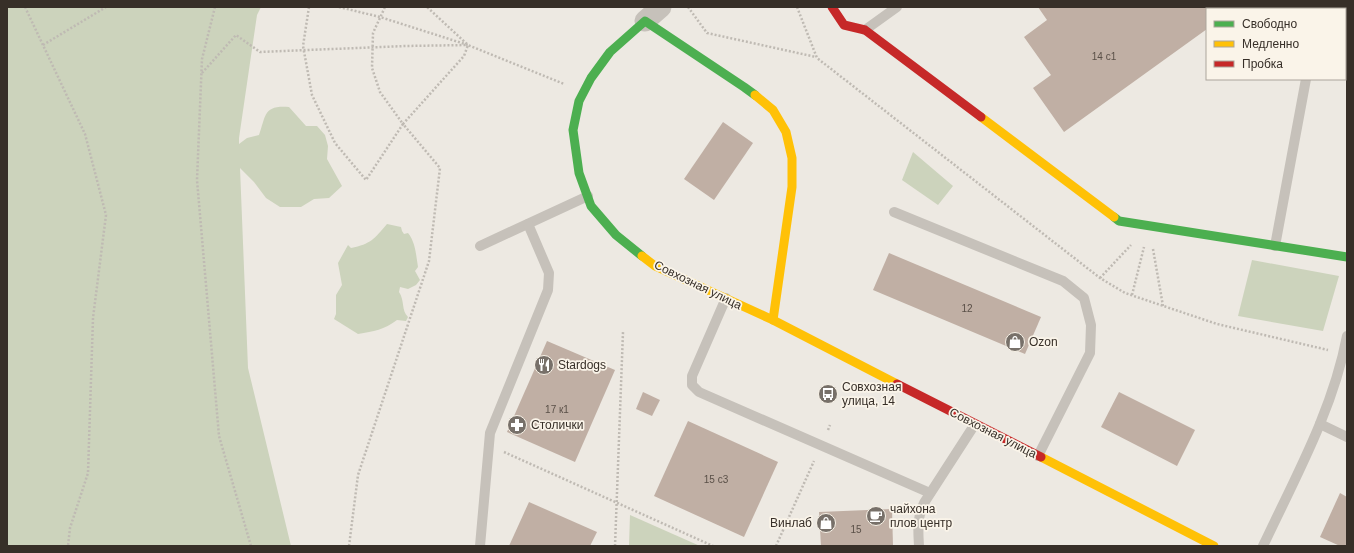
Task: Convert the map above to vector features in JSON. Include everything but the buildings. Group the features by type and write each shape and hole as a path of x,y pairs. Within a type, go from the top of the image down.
{"street":[{"name":"Совхозная улица","path":"661,7 610,52 591,78 579,102 573,130 579,173 591,206 616,235 655,266 773,320 1214,546"},
{"path":"832,7 844,25 865,30 1119,221 1347,257"},
{"path":"645,21 744,87 773,110 786,132 792,158 792,187 773,320"}],"lane":[{"path":"865,30 897,7"},
{"path":"1275,246 1306,80"},
{"path":"480,246 588,196"},
{"path":"894,212 1064,282 1084,298 1092,325 1090,353 1038,456"},
{"path":"480,546 490,433 548,290 549,273 528,224"},
{"path":"726,298 692,376 692,385 699,392 930,494"},
{"path":"1263,546 1320,424 1343,354 1347,336"},
{"path":"919,546 919,514 930,494 976,424"},
{"path":"1320,424 1347,437"}],"path":[{"path":"25,7 85,134 106,215 93,318 88,473 70,528 68,546"},
{"path":"43,45 106,7"},
{"path":"215,7 202,59 197,180 219,436 252,546"},
{"path":"309,7 303,46 312,95 335,143 366,180 403,124 464,56 468,45"},
{"path":"339,7 380,17 468,45 584,93"},
{"path":"349,546 358,474 429,261 440,168 403,124 380,92 372,68 373,33 385,7"},
{"path":"427,7 468,45"},
{"path":"688,7 707,33 816,58 1100,278 1125,293 1217,324 1343,354"},
{"path":"797,7 816,58"},
{"path":"202,73 236,35 260,52 468,45"},
{"path":"1100,278 1149,226"},
{"path":"1132,295 1149,226"},
{"path":"1149,226 1163,306"},
{"path":"615,546 623,332"},
{"path":"776,546 830,425"},
{"path":"489,446 713,546"}],"green space":[{"path":"7,7 261,7 257,15 239,144 247,138 259,135 265,117 270,110 274,108 289,107 306,126 317,126 325,135 328,146 327,159 342,186 329,198 314,199 301,207 280,207 266,198 254,182 240,168 248,368 291,546 7,546"},
{"path":"913,152 953,186 938,205 902,180"},
{"path":"387,224 401,227 404,234 408,233 411,237 418,267 415,271 420,280 416,285 408,289 400,287 399,292 404,311 408,317 406,321 397,320 383,328 358,334 334,319 336,314 336,295 342,285 338,263 348,245 351,248 368,243"},
{"path":"1252,260 1339,276 1323,331 1238,316"},
{"path":"630,515 700,546 629,546"}],"traffic: fast":[{"path":"642,256 616,235 591,206 579,173 573,130 579,101 591,78 610,52 645,21 755,95"},
{"path":"1114,217 1119,221 1347,257"}],"traffic: slow":[{"path":"755,95 773,110 786,132 792,158 792,187 773,320"},
{"path":"981,117 1114,217"},
{"path":"642,256 655,266 773,320 897,384"},
{"path":"1041,457 1214,546"}],"traffic: jam":[{"path":"832,7 844,25 865,30 981,117"},
{"path":"897,384 1041,457"}],"place":[{"name":"Ozon","path":"1015,342"},
{"name":"Stardogs","path":"544,365"},
{"name":"Совхозная улица, 14","path":"828,394"},
{"name":"Столички","path":"517,425"},
{"name":"чайхона плов центр","path":"876,516"},
{"name":"Винлаб","path":"826,523"}]}
